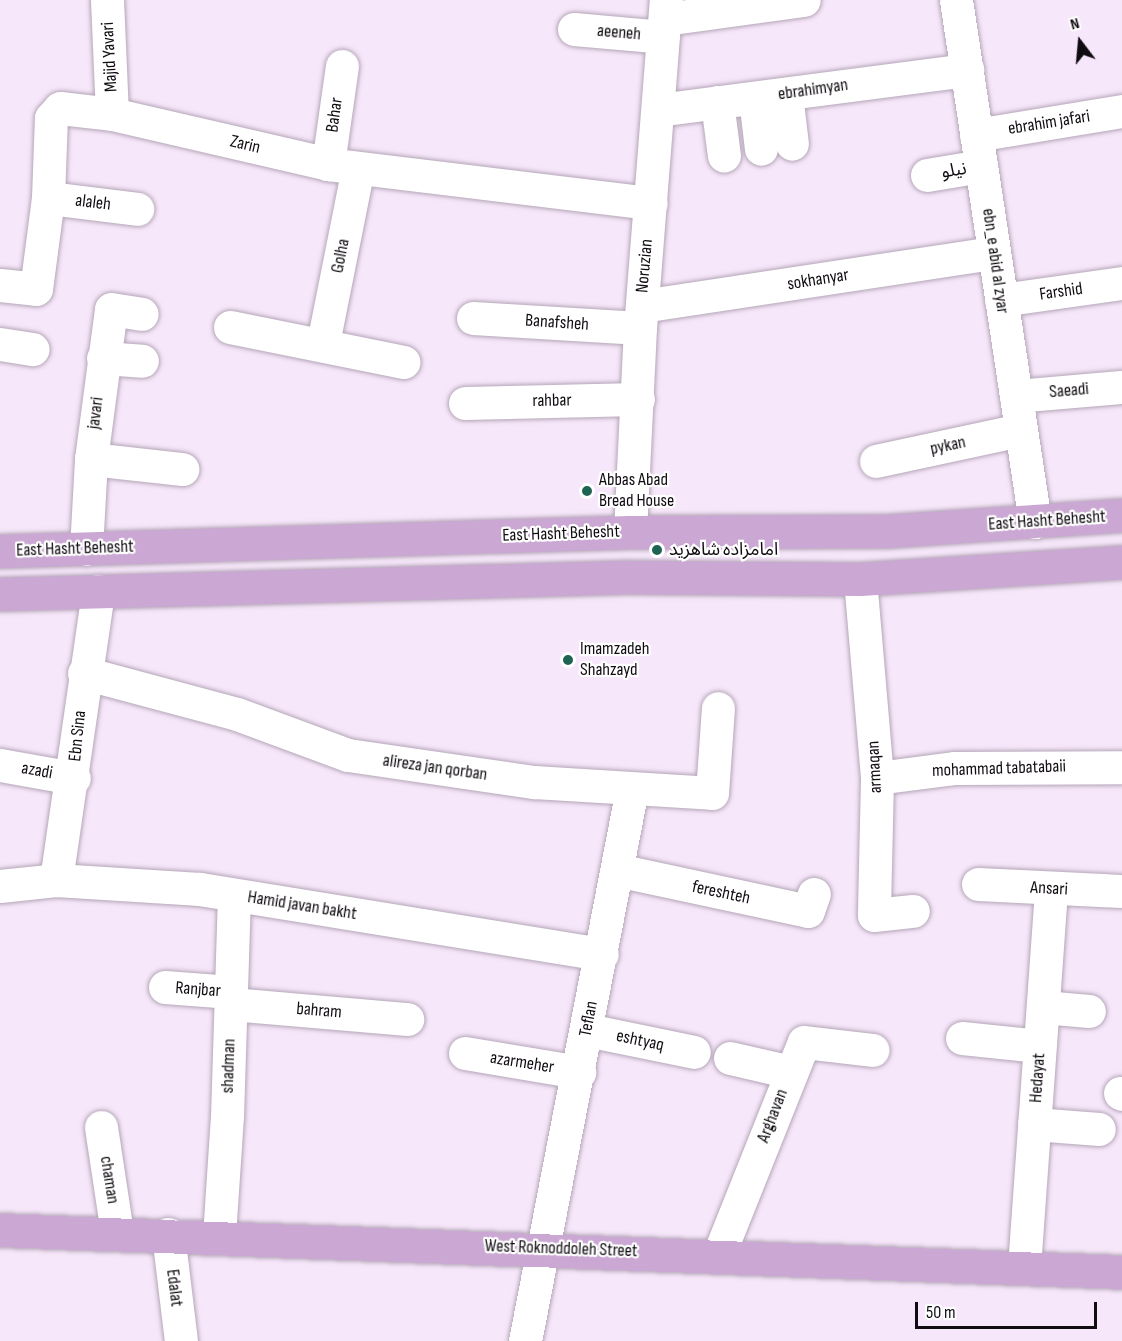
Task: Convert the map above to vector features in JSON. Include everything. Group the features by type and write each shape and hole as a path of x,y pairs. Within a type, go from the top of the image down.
{"main road":[{"name":"East Hasht Behesht","path":"0,551 630,532 887,531 1122,515"},
{"path":"0,594 627,577 860,579 1122,562"},
{"name":"West Roknoddoleh Street","path":"0,1230 720,1254 1122,1272"}],"street":[{"name":"Majid Yavari","path":"107,0 112,114"},
{"name":"aeeneh","path":"574,29 804,0"},
{"name":"ebn_e abid al zyar","path":"956,0 1035,522"},
{"name":"Noruzian","path":"630,532 641,317 665,18"},
{"name":"Bahar","path":"342,66 343,166"},
{"name":"ebrahimyan","path":"658,110 967,70"},
{"path":"770,96 776,147"},
{"path":"717,102 724,156"},
{"name":"Zarin","path":"0,285 36,289 48,198 51,118 60,108 112,114 343,166 651,203"},
{"name":"ebrahim jafari","path":"978,151 1122,111"},
{"name":"نیلو","path":"927,175 978,151"},
{"name":"Golha","path":"323,343 343,166"},
{"name":"alaleh","path":"48,198 137,208"},
{"name":"sokhanyar","path":"641,317 994,253"},
{"name":"Farshid","path":"1000,300 1122,283"},
{"name":"javari","path":"86,549 91,459 111,309 142,314"},
{"name":"Banafsheh","path":"473,318 641,317"},
{"path":"230,327 323,343 403,362"},
{"path":"0,344 33,349"},
{"path":"103,358 142,361"},
{"name":"Saeadi","path":"1016,396 1122,387"},
{"name":"rahbar","path":"465,403 638,399"},
{"name":"pykan","path":"876,461 1020,430"},
{"path":"91,459 182,469"},
{"name":"armaqan","path":"860,579 877,778 874,915 913,911"},
{"name":"Ebn Sina","path":"56,880 74,778 84,673 98,591"},
{"name":"alireza jan qorban","path":"84,673 237,714 348,756 534,782 632,789 712,793 718,708"},
{"name":"azadi","path":"0,765 74,778"},
{"name":"mohammad tabatabaii","path":"877,778 956,768 1122,766"},
{"name":"Teflan","path":"525,1341 602,954 632,789"},
{"name":"fereshteh","path":"617,870 808,911 814,894"},
{"name":"Hamid javan bakht","path":"0,886 56,880 200,889 602,954"},
{"name":"Ansari","path":"978,884 1051,890 1120,891"},
{"name":"Hedayat","path":"1024,1267 1051,890"},
{"name":"shadman","path":"219,1236 234,895"},
{"name":"Ranjbar","path":"165,987 231,998"},
{"name":"bahram","path":"231,998 407,1019"},
{"path":"1043,1007 1089,1011"},
{"name":"eshtyaq","path":"587,1030 694,1052"},
{"path":"962,1038 1040,1046"},
{"name":"Arghavan","path":"720,1254 804,1042 873,1050"},
{"name":"azarmeher","path":"465,1053 579,1072"},
{"path":"730,1058 791,1072"},
{"path":"1034,1124 1099,1129"},
{"name":"chaman","path":"102,1127 117,1233"},
{"name":"Edalat","path":"168,1234 182,1341"}],"place":[{"name":"Abbas Abad Bread House","path":"587,491"},
{"name":"امامزاده شاهزید","path":"657,550"},
{"name":"Imamzadeh Shahzayd","path":"568,660"}]}
